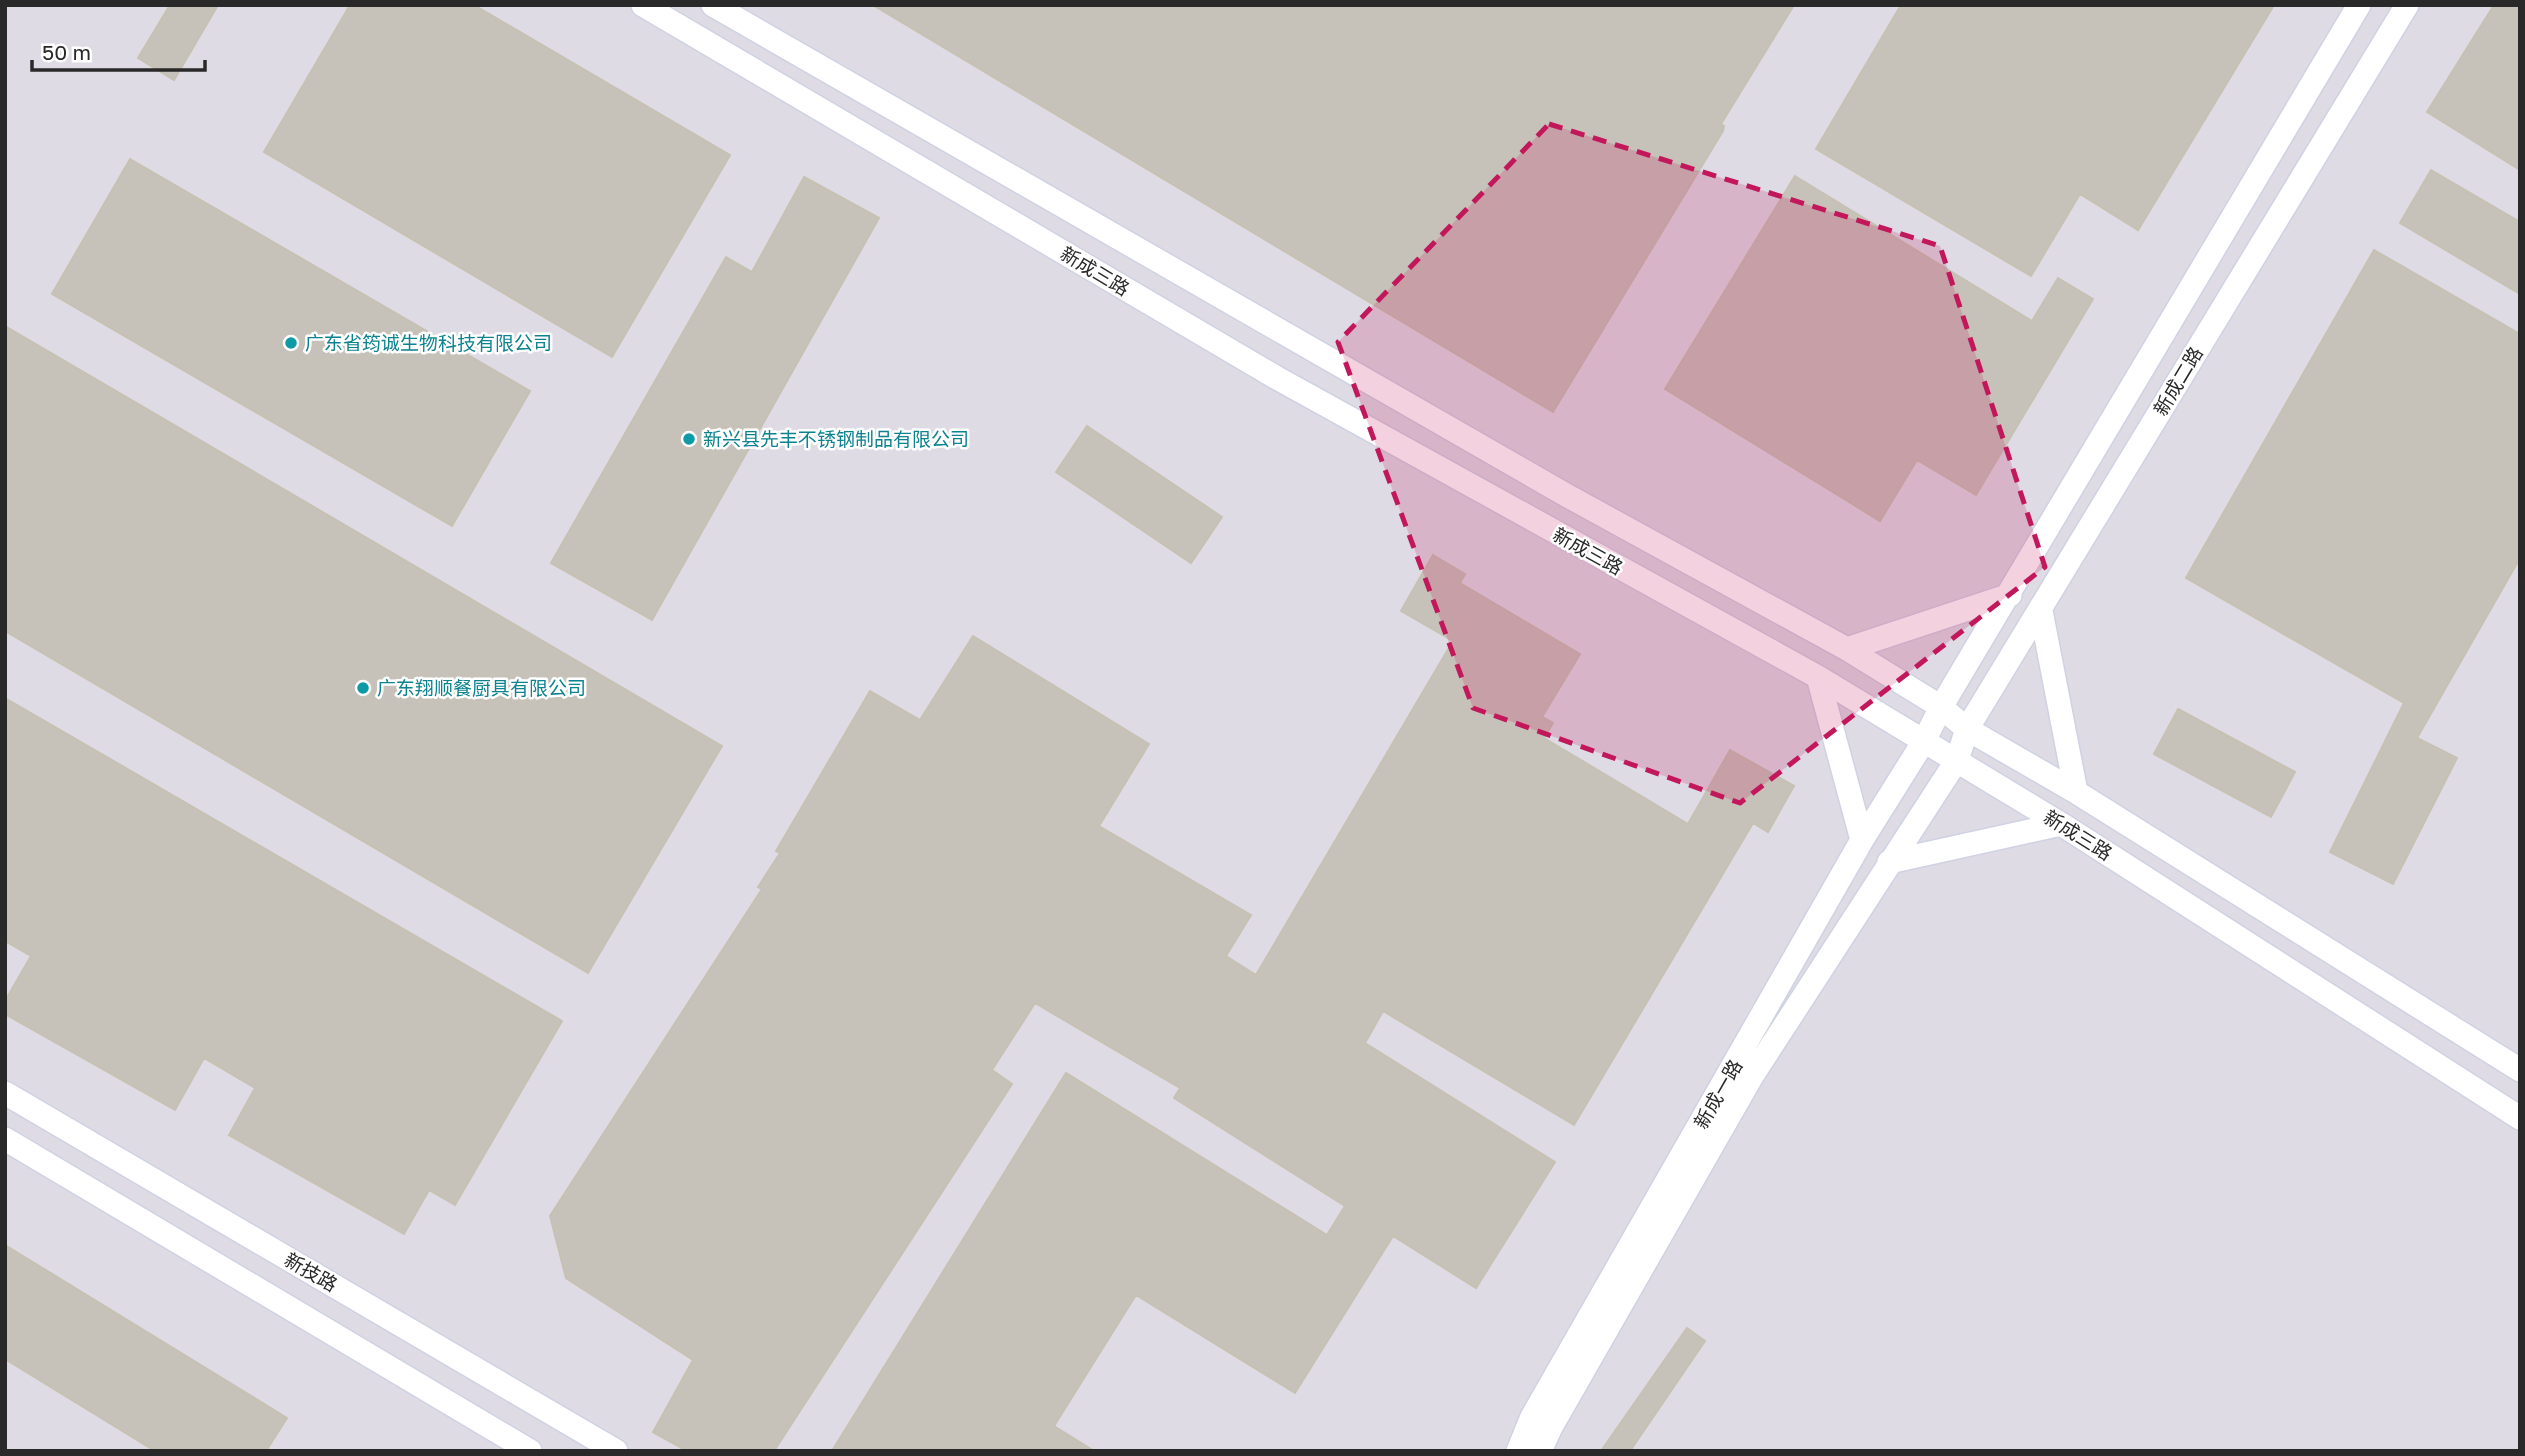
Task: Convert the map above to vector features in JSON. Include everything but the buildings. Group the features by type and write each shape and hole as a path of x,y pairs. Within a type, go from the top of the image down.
{"street":[{"name":"新成三路","path":"643,5 1277,379 1818,677 2061,824 2520,1118"},
{"name":"新成三路","path":"713,5 1554,488 1847,649 1941,707 1967,729 2076,792 2520,1070"},
{"name":"新成二路","path":"1924,741 1941,707 2359,5"},
{"name":"新成二路","path":"1957,760 1967,729 2407,5"},
{"path":"1847,649 2010,595"},
{"path":"2041,611 2076,792"},
{"path":"1818,677 1862,840"},
{"name":"新成一路","path":"1518,1451 1532,1417 1862,840 1924,741"},
{"name":"新成一路","path":"1541,1451 1551,1427 1752,1076 1957,760"},
{"path":"1889,862 2061,824"},
{"name":"新技路","path":"5,1093 616,1451"},
{"path":"5,1139 530,1451"}],"highlighted area":[{"path":"1549,124 1940,246 2045,567 1740,803 1473,708 1338,342"}],"shaded area":[{"path":"5,5 2520,5 2520,1451 5,1451"}],"place":[{"name":"广东省筠诚生物科技有限公司","path":"291,343"},
{"name":"新兴县先丰不锈钢制品有限公司","path":"689,439"},
{"name":"广东翔顺餐厨具有限公司","path":"363,688"}]}
